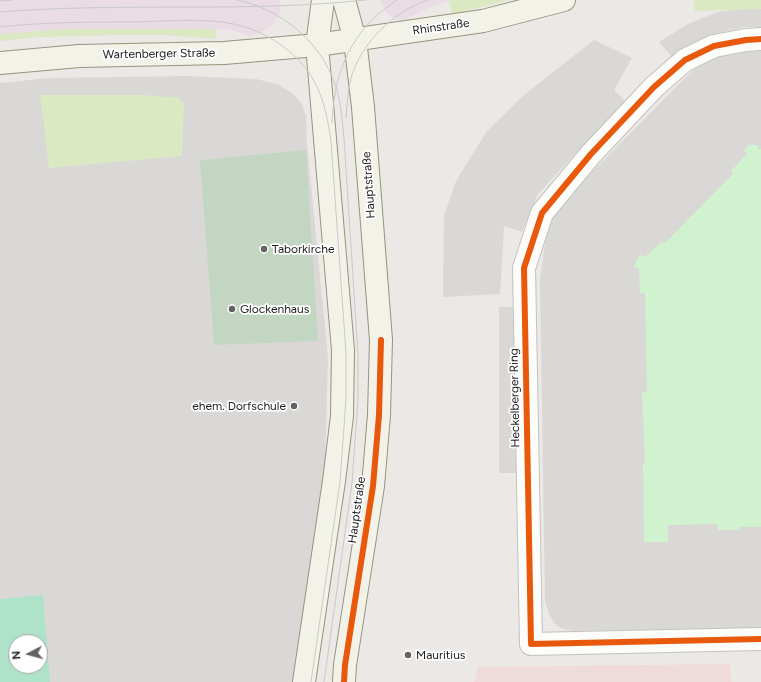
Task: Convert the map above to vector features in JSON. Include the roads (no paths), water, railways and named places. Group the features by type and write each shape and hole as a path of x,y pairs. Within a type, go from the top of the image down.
{"main road":[{"path":"304,682 334,486 342,416 343,350 317,45 323,0"},
{"name":"Hauptstraße","path":"344,0 355,40 365,128 381,340 378,415 373,478 345,665 344,682"},
{"name":"Rhinstraße","path":"317,45 483,21 564,0"},
{"name":"Wartenberger Straße","path":"0,64 79,56 224,53 317,45"}],"street":[{"name":"Heckelberger Ring","path":"761,39 746,40 714,46 685,60 654,87 591,154 542,213 524,268 531,644 761,639"}],"tram line":[{"path":"0,1 13,0"},
{"path":"237,0 253,4 269,11 297,29 309,41 320,54 328,68 337,90 341,111 358,354 358,400 352,483 324,682"},
{"path":"0,12 46,9 274,6 366,0"},
{"path":"332,123 337,86 348,52 368,24 381,11 397,0"},
{"path":"346,118 351,78 362,53 380,30 391,20 415,5 428,0"},
{"path":"0,27 51,23 180,20 230,23 246,27 260,33 281,45 303,65 311,75 317,87 326,112 331,141 346,353 346,399 340,482 311,682"}],"place":[{"name":"Taborkirche","path":"264,249"},
{"name":"Glockenhaus","path":"232,309"},
{"name":"ehem. Dorfschule","path":"294,406"},
{"name":"Mauritius","path":"408,655"}]}
